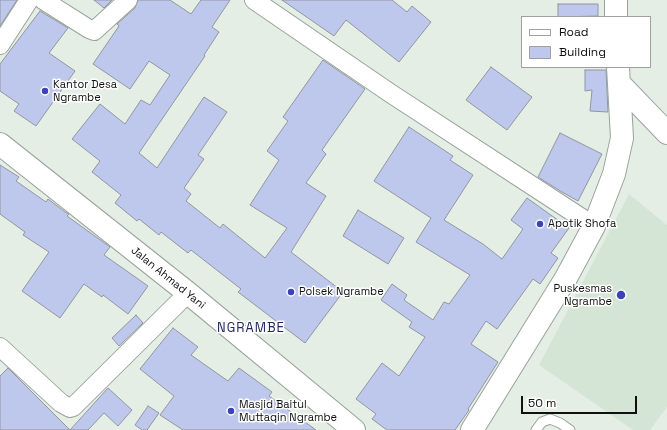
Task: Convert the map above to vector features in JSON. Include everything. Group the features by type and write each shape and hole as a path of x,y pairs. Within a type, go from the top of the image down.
{"main road":[{"path":"616,0 616,16"},
{"path":"472,430 566,278 594,226 614,174 622,138 619,75"},
{"path":"619,75 667,133"},
{"name":"Jalan Ahmad Yani","path":"0,144 188,293 354,430"},
{"path":"463,430 546,297 566,278"}],"street":[{"path":"0,45 29,0"},
{"path":"43,0 94,31 128,0"},
{"path":"254,0 390,93 594,226"},
{"path":"0,347 61,403 70,408 188,293"}],"lane":[{"path":"536,430 542,422 550,419 560,423 570,430"}],"shaded area":[{"name":"Puskesmas Ngrambe","path":"629,194 667,225 667,407 650,430 633,430 539,365"}],"building":[{"path":"0,0 17,0 0,26"},
{"path":"94,0 112,0 104,8"},
{"path":"138,0 170,0 191,14 201,0 230,0 212,27 219,32 204,55 205,56 139,153 157,168 204,97 227,112 198,155 204,159 184,188 191,194 186,201 220,228 223,224 265,258 287,228 250,205 279,160 267,151 288,121 283,117 323,60 365,89 322,150 326,154 306,183 326,196 291,252 343,292 305,343 238,292 241,289 191,250 188,253 161,232 159,235 139,219 137,221 115,203 121,195 92,172 100,161 72,139 100,104 125,124 141,100 150,105 170,75 149,61 130,89 93,64 119,26 117,24 135,8"},
{"path":"282,0 392,0 407,12 412,6 431,22 399,62 346,20 334,36"},
{"path":"558,4 598,4 598,16 558,16"},
{"path":"40,11 68,28 49,53 75,71 36,126 14,111 19,104 0,91 0,64"},
{"path":"491,67 532,97 507,130 466,100"},
{"path":"585,70 606,70 608,112 590,111 592,90 585,91"},
{"path":"409,127 453,156 450,160 473,175 444,220 483,244 502,259 523,229 511,220 527,198 569,228 551,253 558,258 540,284 533,279 497,329 486,321 471,344 498,362 455,430 387,430 372,419 376,414 356,399 382,363 399,376 425,337 409,327 412,322 381,300 392,284 407,295 404,300 433,320 444,302 449,304 470,275 416,242 431,218 374,181"},
{"path":"560,133 602,154 578,201 538,177"},
{"path":"0,165 19,177 16,181 46,202 48,199 69,214 67,216 110,247 104,255 148,286 128,314 103,295 102,297 84,284 60,318 22,291 49,252 23,235 25,232 0,214"},
{"path":"358,210 404,238 388,264 343,236"},
{"path":"136,315 143,323 119,346 112,338"},
{"path":"173,328 198,347 191,355 228,381 239,368 272,392 269,396 316,430 183,430 160,415 174,396 140,369"},
{"path":"8,368 70,430 0,430 0,376"},
{"path":"108,388 132,410 118,426 104,413 88,430 70,430"},
{"path":"148,406 159,413 147,430 142,430 135,425"}],"place":[{"name":"Kantor Desa Ngrambe","path":"45,91"},
{"name":"Apotik Shofa","path":"540,224"},
{"name":"Polsek Ngrambe","path":"291,292"},
{"name":"Puskesmas Ngrambe","path":"621,295"},
{"name":"Masjid Baitul Muttaqin Ngrambe","path":"231,411"}],"district":[{"name":"NGRAMBE","path":"251,328"}]}
